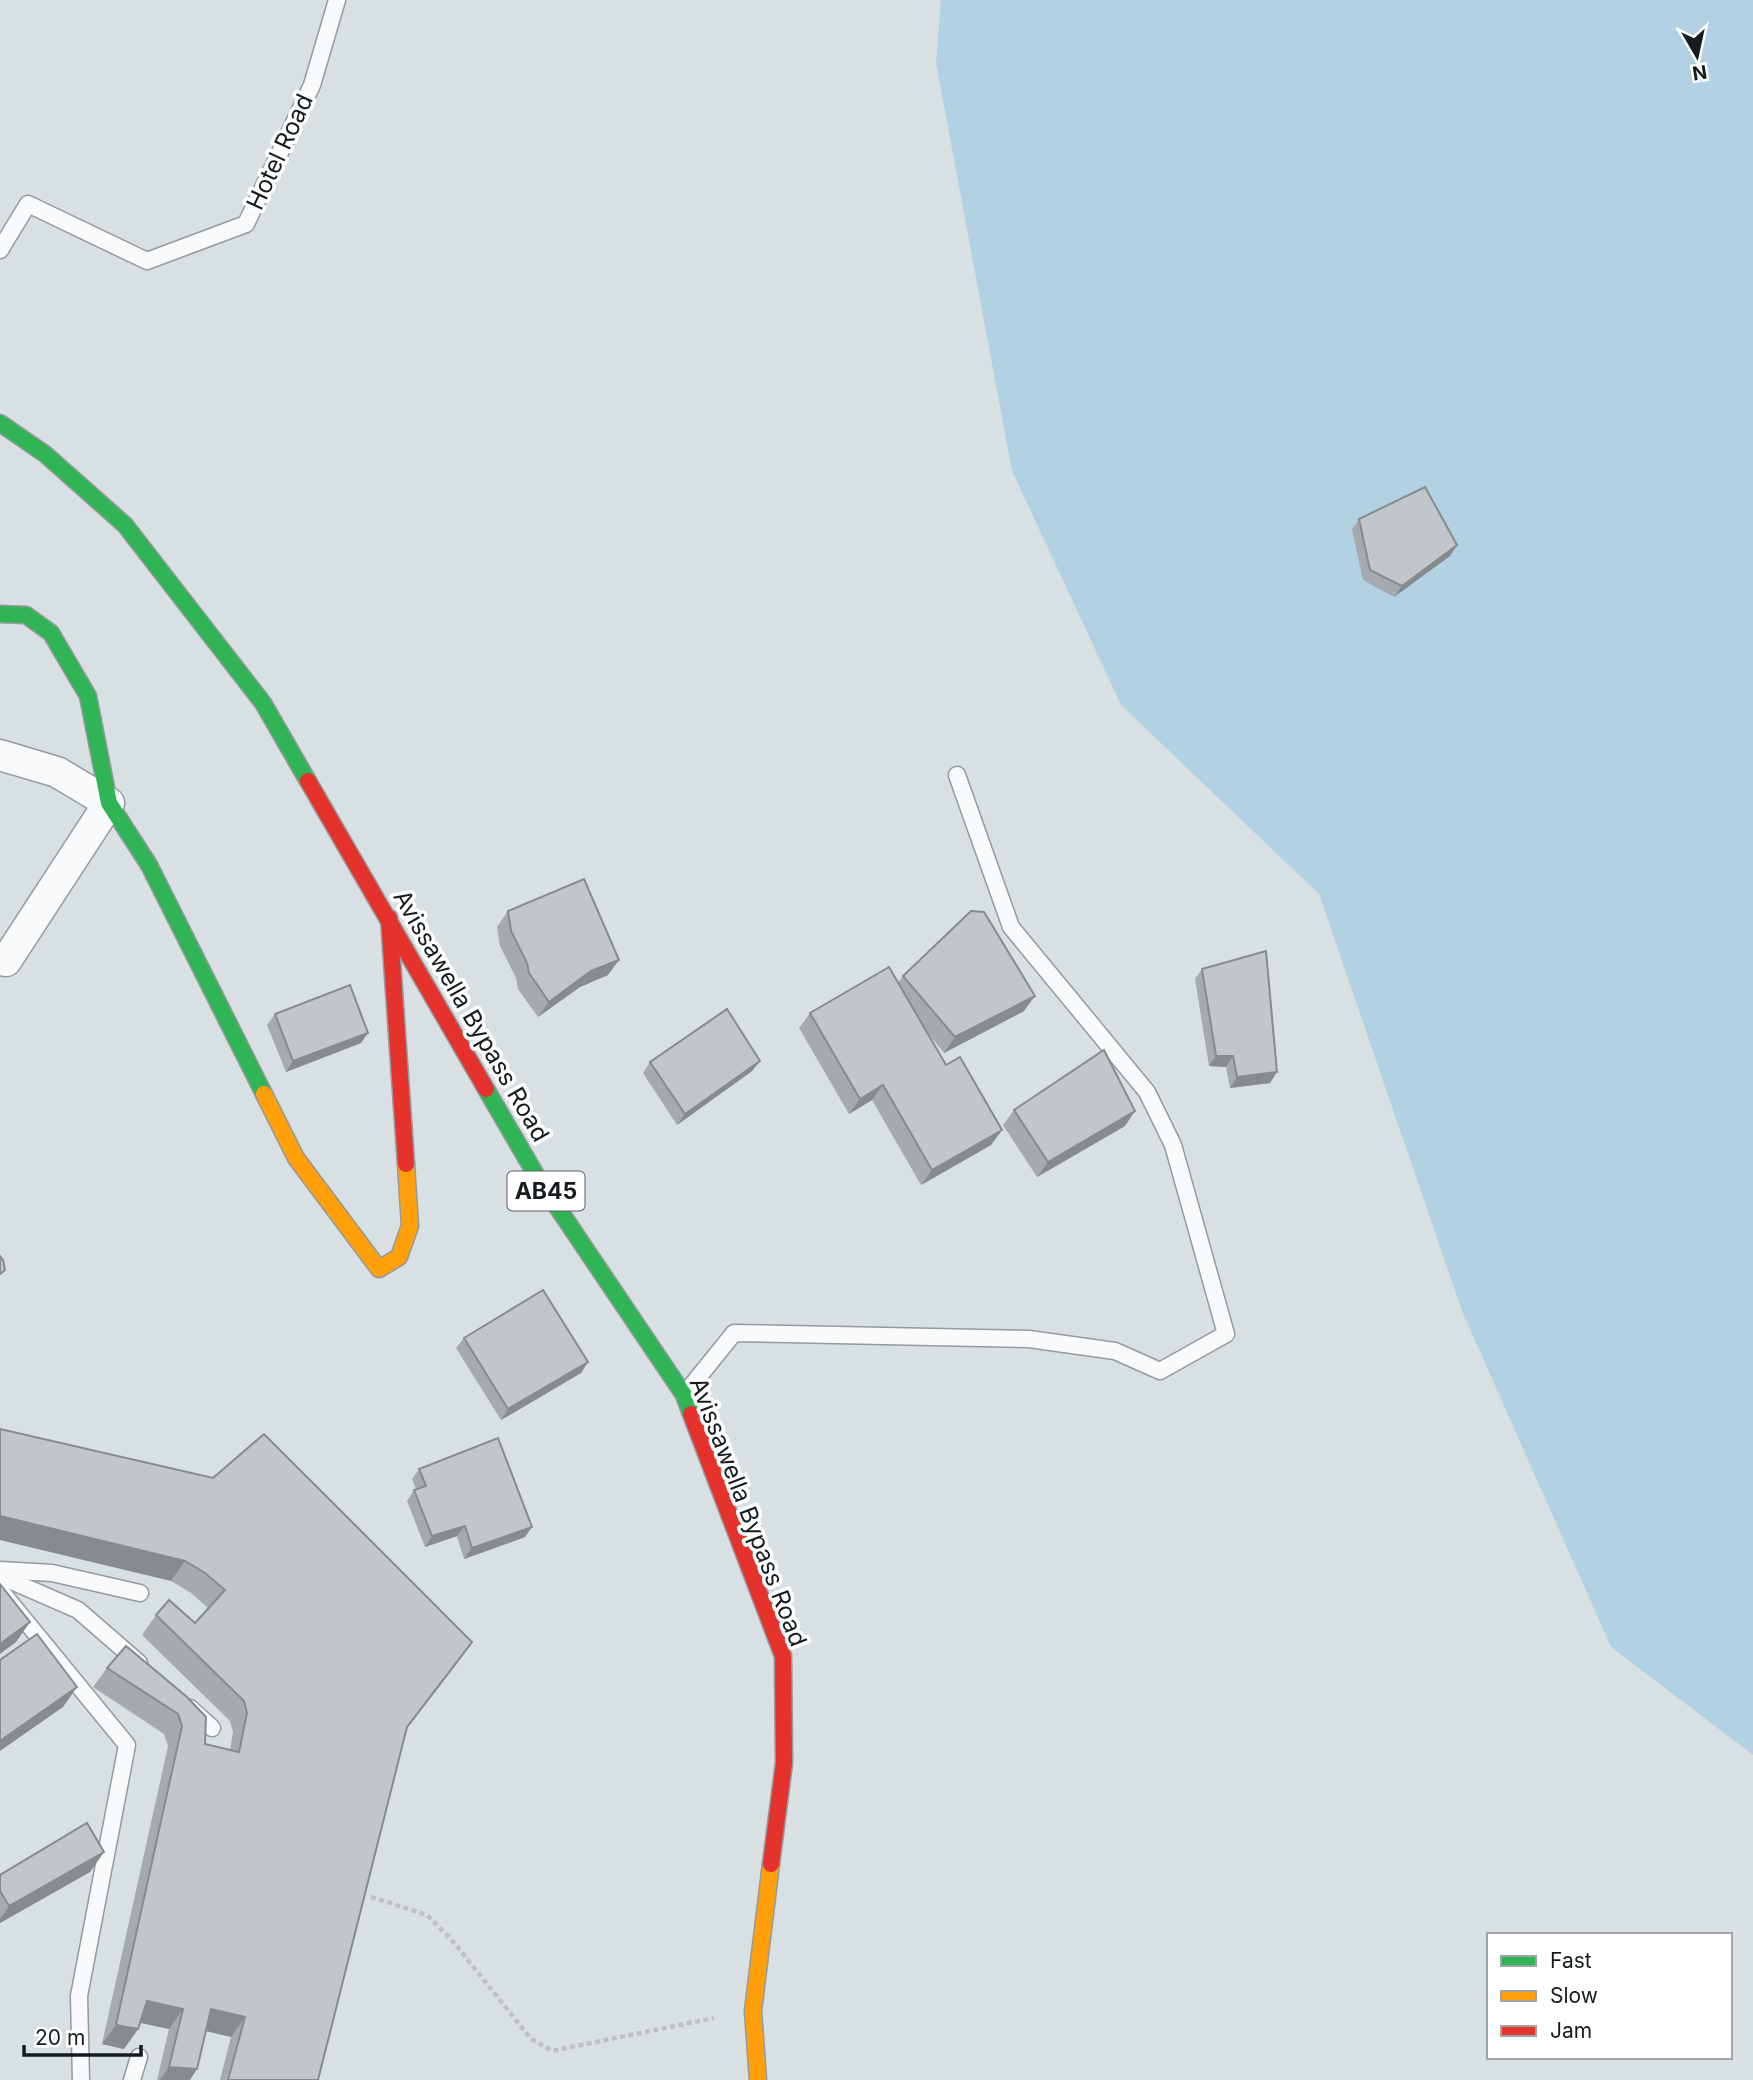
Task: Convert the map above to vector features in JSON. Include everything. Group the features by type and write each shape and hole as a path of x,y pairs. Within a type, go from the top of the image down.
{"main road":[{"name":"Avissawella Bypass Road","path":"0,423 45,454 125,525 263,703 539,1180 684,1395 783,1656 784,1763 752,2011 758,2080"},
{"path":"0,614 26,615 51,633 88,696 109,803 149,865 296,1158 379,1269 400,1257 410,1226 389,918"}],"street":[{"path":"0,755 57,772 109,803 6,961 0,960"}],"lane":[{"name":"Hotel Road","path":"0,250 28,204 147,261 246,224 312,85 337,0"},
{"path":"684,1395 734,1333 1029,1339 1115,1351 1160,1371 1226,1334 1173,1145 1147,1091 1011,927 957,775"},
{"path":"0,1570 52,1573 140,1593"},
{"path":"0,1576 78,1610 150,1673"},
{"path":"0,1590 127,1745 79,1996 81,2080"},
{"path":"181,1701 212,1728"},
{"path":"132,2080 139,2057"}],"path":[{"path":"371,1897 427,1915 451,1939 531,2039 552,2051 752,2011"}],"shaded area":[{"path":"941,0 1753,0 1753,1755 1611,1647 1462,1311 1319,894 1121,705 1012,471 936,63"}],"building":[{"path":"1425,487 1457,545 1402,586 1370,570 1359,519"},
{"path":"584,879 619,960 591,971 549,1002 529,973 527,963 511,931 508,911"},
{"path":"971,911 984,912 1035,996 955,1037 903,976"},
{"path":"1266,951 1277,1072 1237,1077 1233,1056 1216,1056 1202,969"},
{"path":"889,967 946,1065 960,1057 1002,1130 932,1170 883,1085 860,1099 810,1013"},
{"path":"350,985 368,1033 293,1061 275,1014"},
{"path":"727,1009 760,1061 685,1114 650,1062"},
{"path":"1104,1050 1135,1111 1048,1162 1014,1110"},
{"path":"0,1256 5,1270 0,1274"},
{"path":"543,1290 588,1362 508,1409 464,1338"},
{"path":"0,1429 213,1478 264,1434 472,1642 407,1727 318,2080 228,2080 245,2017 211,2009 197,2069 169,2067 183,2009 147,2001 138,2029 116,2025 182,1726 178,1714 107,1668 126,1646 187,1697 206,1717 205,1744 239,1752 247,1713 244,1701 156,1615 169,1600 195,1623 225,1590 185,1561 0,1516"},
{"path":"498,1438 532,1527 472,1548 465,1526 432,1536 414,1490 426,1486 419,1469"},
{"path":"0,1584 30,1622 0,1644"},
{"path":"37,1634 77,1687 0,1741 0,1660"},
{"path":"87,1823 104,1852 9,1906 0,1891 0,1875"}],"traffic: fast":[{"path":"0,423 45,454 125,525 263,703 308,781"},
{"path":"0,614 26,615 51,633 88,696 109,803 149,865 264,1094"},
{"path":"486,1089 539,1180 684,1395 691,1414"}],"traffic: slow":[{"path":"264,1094 296,1158 379,1269 399,1257 410,1226 406,1164"},
{"path":"758,2080 753,2011 771,1864"}],"traffic: jam":[{"path":"308,781 486,1089"},
{"path":"389,918 406,1164"},
{"path":"691,1414 783,1656 784,1763 771,1864"}]}
